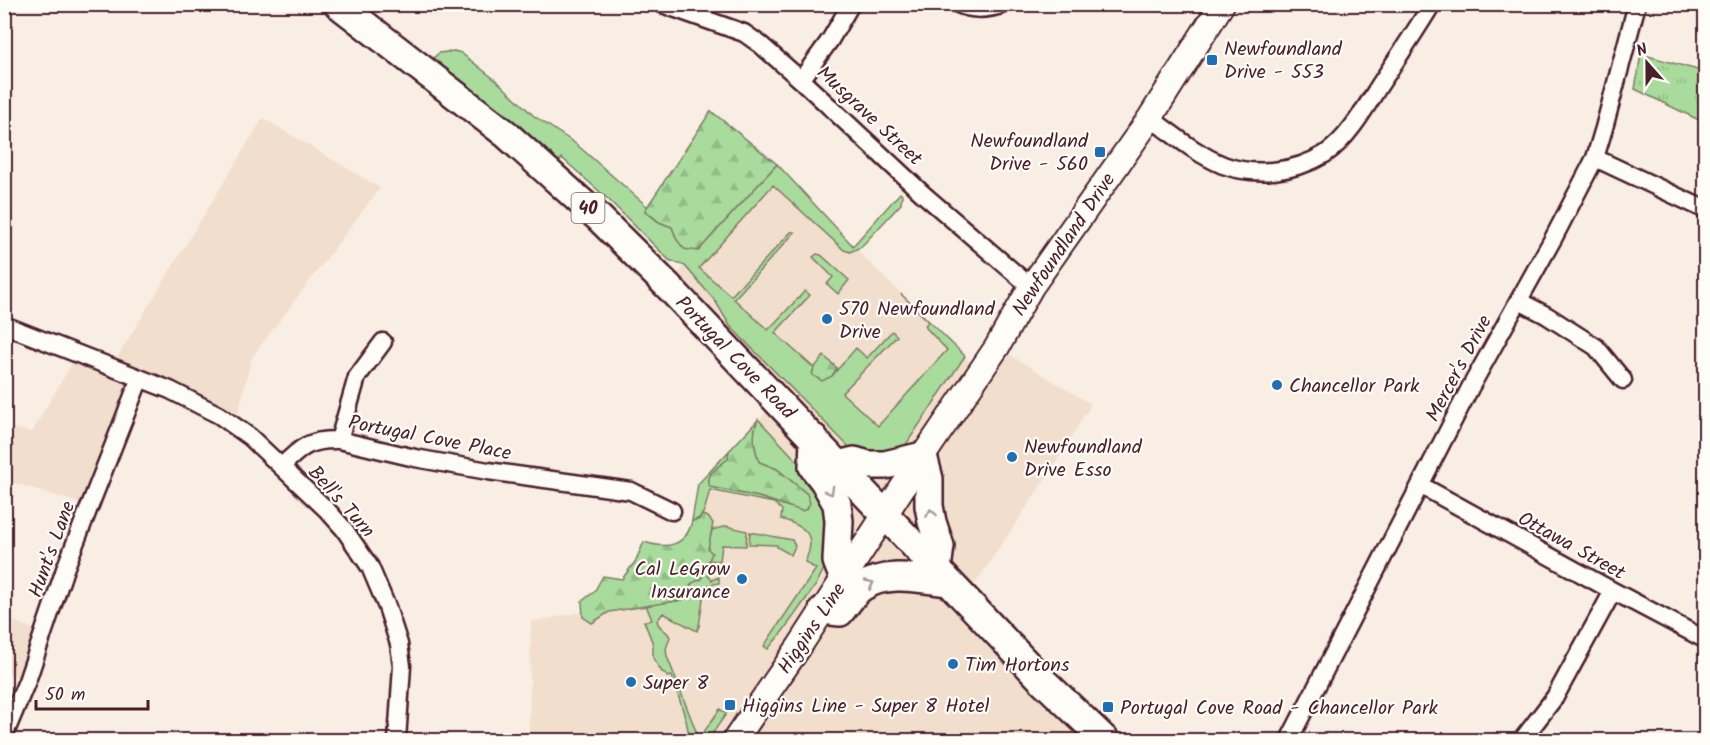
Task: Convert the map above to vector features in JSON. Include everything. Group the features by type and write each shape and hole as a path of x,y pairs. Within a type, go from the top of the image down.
{"main road":[{"name":"Portugal Cove Road","path":"338,4 506,134 598,217 667,285 814,438 1042,680 1105,741"},
{"path":"814,438 813,467 828,486 837,504 839,521 837,561 844,579"},
{"path":"823,609 840,612 861,588 882,578 943,575 940,546 929,507 929,479 923,456 885,465 868,465 854,461 838,465"}],"street":[{"name":"Musgrave Street","path":"662,4 744,33 801,80 923,194 1031,287"},
{"path":"801,80 830,40 851,4"},
{"path":"958,4 964,7 989,9 1004,4"},
{"name":"Newfoundland Drive","path":"886,514 997,347 1031,287 1150,118 1222,4"},
{"path":"1150,118 1195,150 1223,164 1248,172 1270,172 1298,166 1327,153 1353,126 1432,4"},
{"name":"Mercer's Drive","path":"1289,741 1420,485 1594,158 1607,118 1636,4"},
{"path":"1594,158 1706,210"},
{"path":"1519,301 1546,315 1596,347 1623,380"},
{"path":"4,325 194,401 250,437 282,466"},
{"path":"339,440 357,377 383,342"},
{"name":"Hunt's Lane","path":"4,736 27,681 65,569 140,378"},
{"name":"Portugal Cove Place","path":"282,466 306,444 339,440 415,458 631,491 672,511"},
{"name":"Bell's Turn","path":"282,466 344,529 370,567 399,644 402,666 397,741"},
{"name":"Ottawa Street","path":"1420,485 1705,639"},
{"name":"Higgins Line","path":"735,741 886,514"},
{"path":"1522,741 1555,697 1613,591"}],"shaded area":[{"path":"263,118 380,188 252,357 235,426 140,378 89,506 5,480 4,427 32,432 78,353 112,366"},
{"path":"777,164 853,246 980,372 997,347 1091,404 1052,469 965,599 1092,740 529,740 531,622 681,593 698,484 777,400 667,285"},
{"path":"4,617 42,633 27,681 5,672"}],"green space":[{"path":"454,51 461,53 498,82 534,116 576,144 648,207 645,211 659,222 672,227 677,240 698,251 777,164 853,246 900,193 902,195 901,204 861,247 850,252 844,250 773,185 699,268 731,296 791,232 795,232 734,299 768,330 805,291 810,295 775,333 814,368 812,375 832,376 856,348 867,358 892,331 897,336 842,393 878,426 947,350 925,326 928,321 901,294 965,356 905,446 886,456 858,452 850,448 730,326 716,302 685,266 669,260 609,200 562,158 558,163 432,59 439,53"},
{"path":"1641,54 1705,72 1705,123 1635,89"},
{"path":"711,111 777,164 698,251 684,249 677,240 672,227 659,222 645,210"},
{"path":"817,254 849,280 838,294 827,284 833,277 813,257"},
{"path":"824,356 837,368 832,376 822,381 812,375 814,368"},
{"path":"758,419 812,477 828,509 826,564 816,585 768,649 764,646 816,569 805,562 810,545 807,533 797,525 781,519 782,510 774,503 710,490 703,513 697,520 692,521 698,484 729,451 728,459 710,474 710,487 759,497 789,507 807,494 777,469 759,462 754,440 754,430"},
{"path":"757,421 754,441 759,462 777,469 807,494 810,503 807,509 802,511 759,497 710,487 710,475 728,459 729,451"},
{"path":"702,515 708,517 713,523 708,549 712,553 704,564 702,579 692,583 682,600 609,612 592,623 583,617 582,601 594,592 603,576 622,579 635,562 644,542 660,545 674,544 685,536 692,521 698,520"},
{"path":"726,526 747,531 746,546 722,545 720,561 709,560 707,549 712,530"},
{"path":"750,532 792,540 795,546 791,555 777,545 749,544"},
{"path":"709,560 708,576 712,580 719,577 719,583 705,586 697,631 663,613 657,621 670,637 666,649 667,656 699,739 720,709 726,714 708,740 690,740 672,676 667,677 653,658 653,644 644,621 652,620 646,605 682,600 702,572 704,564"}],"place":[{"name":"Newfoundland Drive - 553","path":"1212,60"},
{"name":"Newfoundland Drive - 560","path":"1100,152"},
{"name":"570 Newfoundland Drive","path":"827,319"},
{"name":"Chancellor Park","path":"1277,385"},
{"name":"Newfoundland Drive Esso","path":"1012,457"},
{"name":"Cal LeGrow Insurance","path":"742,579"},
{"name":"Tim Hortons","path":"953,664"},
{"name":"Super 8","path":"631,682"},
{"name":"Higgins Line - Super 8 Hotel","path":"730,705"},
{"name":"Portugal Cove Road - Chancellor Park","path":"1108,707"}]}
